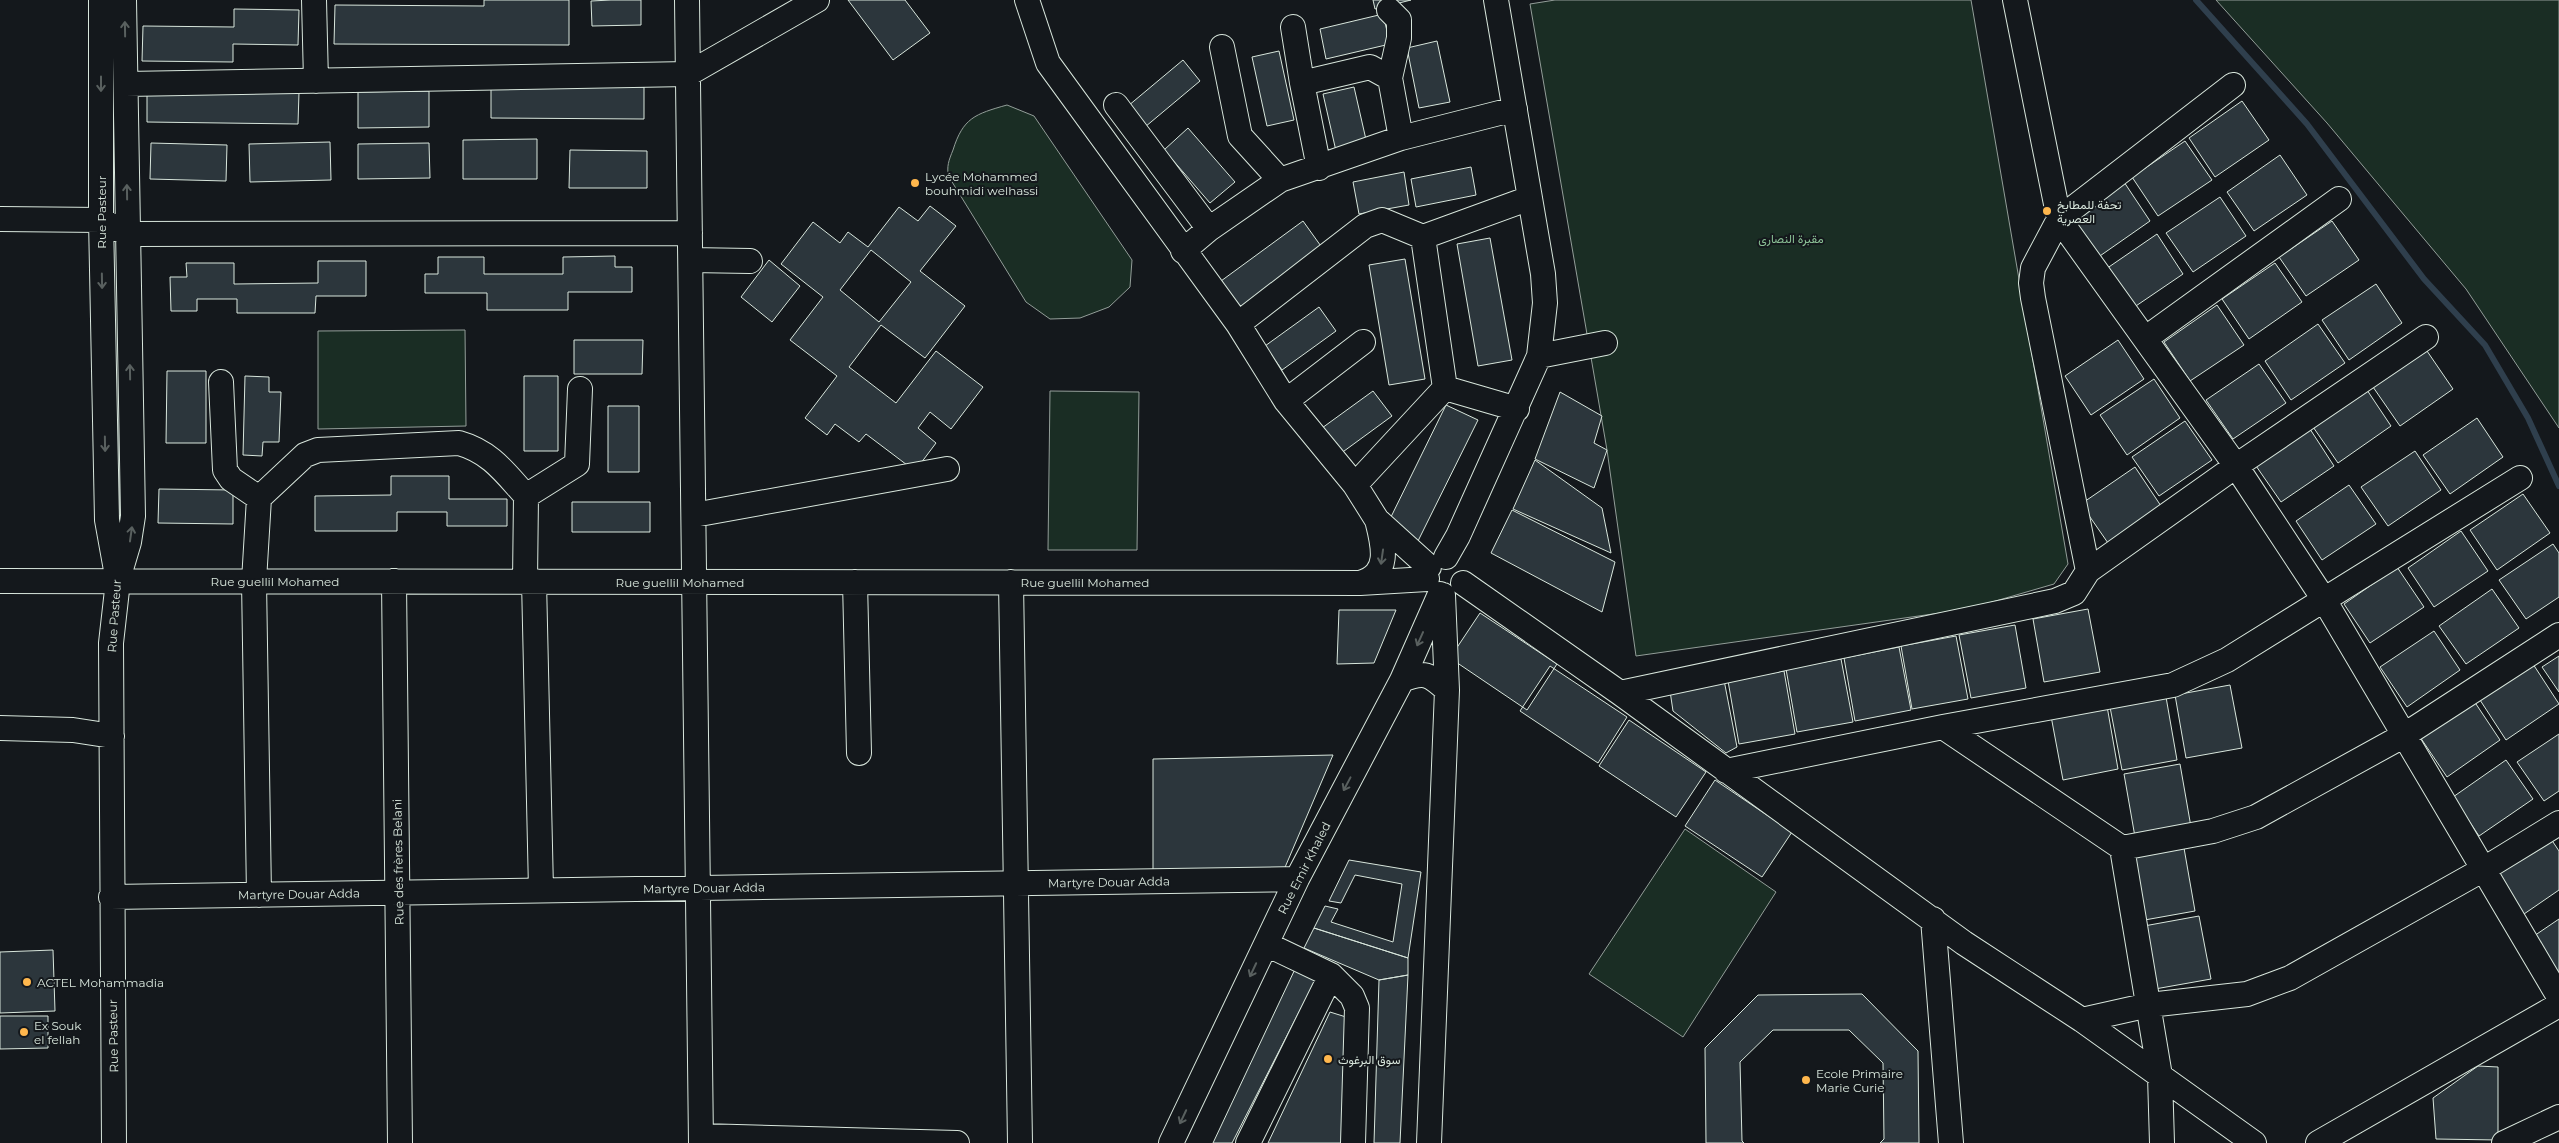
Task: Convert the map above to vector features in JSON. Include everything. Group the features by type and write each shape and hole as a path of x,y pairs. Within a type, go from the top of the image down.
{"street":[{"name":"Rue Pasteur","path":"101,0 100,220 107,520 118,581 111,643 111,897 114,1143"},
{"path":"118,581 130,542 133,516 124,0"},
{"path":"314,0 316,81"},
{"path":"687,0 701,1139 957,1143"},
{"path":"126,84 688,74 817,0"},
{"path":"1027,0 1048,63 1156,209 1183,251 1238,324 1286,401 1355,485 1377,520 1437,578 1455,592 1464,583 1464,571 1461,565 1452,558 1437,578 1447,690 1429,1143"},
{"name":"Rue Emir Khaled","path":"1171,1143 1297,879 1402,680 1437,578 1517,409 1539,356 1545,303 1543,274 1496,0"},
{"path":"2015,0 2059,219 2236,466 2323,598 2559,997"},
{"path":"1388,10 1399,20 1399,38 1390,78 1401,138"},
{"path":"1293,27 1319,168"},
{"path":"1222,47 1240,136 1280,180"},
{"path":"1302,83 1370,68 1390,78"},
{"path":"2088,571 2031,283 2033,268 2059,219 2233,85"},
{"path":"1116,105 1209,229"},
{"path":"1183,251 1209,229 1280,180 1401,138 1516,109"},
{"path":"1238,324 1364,226 1382,220 1423,237 1530,198"},
{"path":"2146,338 2339,198"},
{"path":"0,219 100,220 128,234 690,233"},
{"path":"1423,237 1446,388"},
{"path":"691,260 750,261"},
{"path":"1620,693 2055,601 2074,593 2088,571 2236,466 2426,338"},
{"path":"1286,401 1363,342"},
{"path":"1539,356 1605,342"},
{"path":"221,382 225,470 231,479 259,498"},
{"path":"1446,388 1517,409"},
{"path":"1355,485 1446,388"},
{"path":"526,496 577,464 580,389"},
{"path":"259,895 254,581 259,498 305,455 318,450 459,444 477,448 493,459 526,496 541,890"},
{"path":"694,515 947,469"},
{"path":"1726,771 1943,727 2173,685 2227,660 2323,598 2520,478"},
{"path":"1360,583 1367,581 1382,563 1384,552 1377,520"},
{"name":"Rue guellil Mohamed","path":"0,581 1360,583 1437,578"},
{"name":"Rue des frères Belani","path":"394,581 400,1143"},
{"path":"855,582 859,753"},
{"path":"1011,582 1020,1143"},
{"path":"1464,583 1933,918 1964,943 2082,1020 2254,1143"},
{"path":"1943,727 2122,848 2213,831 2256,817 2403,736 2559,635"},
{"path":"1402,680 1419,673 1432,677 1447,690"},
{"path":"0,728 73,730 112,736"},
{"path":"2082,1020 2149,1005 2247,994 2290,978 2484,869 2559,823"},
{"path":"2122,848 2160,1076 2162,1143"},
{"name":"Martyre Douar Adda","path":"111,897 1297,879"},
{"path":"1933,918 1952,1143"},
{"path":"1266,944 1331,975 1352,996 1357,1008 1353,1143"},
{"path":"1248,1143 1331,975"},
{"path":"2318,1143 2559,1004"},
{"path":"2504,1143 2559,1117"}],"green space":[{"name":"مقبرة النصارى","path":"1555,0 1971,0 2068,564 2054,584 1968,609 1636,656 1607,450 1530,4"},
{"path":"2216,0 2559,0 2559,428 2466,289 2327,123"},
{"path":"1007,105 1034,116 1132,260 1130,287 1109,307 1080,318 1050,319 1026,302 949,177 949,160 957,139 966,124 986,111"},
{"path":"465,330 466,426 318,429 318,331"},
{"path":"1050,391 1139,392 1137,550 1048,550"},
{"path":"1685,829 1776,892 1683,1037 1589,974"}],"building":[{"path":"484,0 569,0 569,45 334,44 335,5 484,6"},
{"path":"641,0 641,25 592,26 591,1"},
{"path":"848,0 905,0 930,33 893,60"},
{"path":"1373,0 1411,0 1375,9"},
{"path":"234,9 299,10 298,45 233,44 233,62 142,61 143,26 234,27"},
{"path":"1383,14 1390,44 1326,59 1320,29"},
{"path":"1437,41 1450,102 1419,108 1407,48"},
{"path":"1279,51 1294,120 1267,126 1252,57"},
{"path":"1183,60 1200,81 1145,127 1128,106"},
{"path":"491,85 644,87 644,119 491,118"},
{"path":"1354,87 1367,144 1336,151 1323,94"},
{"path":"147,89 299,92 298,124 147,122"},
{"path":"429,91 429,127 358,128 358,92"},
{"path":"2242,101 2269,140 2215,177 2189,138"},
{"path":"1188,128 1235,182 1210,203 1164,150"},
{"path":"537,139 537,179 463,179 463,140"},
{"path":"2185,141 2212,180 2158,216 2132,177"},
{"path":"330,142 331,180 250,182 249,144"},
{"path":"151,143 227,145 226,181 150,179"},
{"path":"429,143 430,178 358,179 358,144"},
{"path":"570,150 647,151 647,188 569,188"},
{"path":"2280,155 2307,195 2254,231 2227,192"},
{"path":"1471,167 1476,195 1416,207 1411,179"},
{"path":"1404,172 1409,205 1359,214 1353,182"},
{"path":"2124,182 2150,221 2097,258 2071,219"},
{"path":"2220,197 2246,236 2193,272 2166,233"},
{"path":"930,206 956,226 920,271 965,306 925,358 881,325 849,367 896,403 936,351 983,387 951,429 930,412 918,428 936,443 915,471 866,434 859,442 835,424 827,435 805,418 837,376 790,340 823,297 781,264 813,222 840,243 848,232 868,247 899,207 918,221","holes":["871,250 911,282 879,322 840,290"]},
{"path":"1303,221 1323,249 1240,308 1221,281"},
{"path":"2332,221 2359,260 2306,296 2279,257"},
{"path":"2157,234 2183,274 2130,310 2103,271"},
{"path":"1490,238 1512,360 1478,366 1457,244"},
{"path":"615,256 615,267 632,267 632,292 568,292 568,310 487,310 487,293 425,293 425,274 438,274 438,257 484,257 484,274 563,274 563,257"},
{"path":"1405,259 1425,379 1389,385 1369,265"},
{"path":"769,260 800,286 772,322 741,297"},
{"path":"318,261 366,261 366,296 316,296 315,313 237,313 237,299 197,299 197,311 171,311 170,277 187,277 186,263 234,263 234,284 318,283"},
{"path":"2275,263 2302,302 2249,339 2222,299"},
{"path":"2376,284 2402,323 2349,360 2322,320"},
{"path":"2217,305 2244,345 2190,381 2164,342"},
{"path":"1319,307 1336,331 1282,370 1265,346"},
{"path":"2318,324 2345,363 2291,400 2265,361"},
{"path":"574,340 643,340 642,374 574,374"},
{"path":"2118,340 2144,379 2091,415 2065,376"},
{"path":"2427,351 2453,389 2400,426 2373,387"},
{"path":"2259,364 2286,403 2233,439 2206,400"},
{"path":"167,371 206,371 206,443 166,443"},
{"path":"245,376 269,377 269,392 281,392 279,442 263,442 262,456 243,455"},
{"path":"524,376 558,376 558,451 524,451"},
{"path":"2154,379 2180,418 2127,455 2100,415"},
{"path":"2365,387 2391,426 2338,463 2311,424"},
{"path":"1373,391 1392,416 1340,454 1322,428"},
{"path":"1560,392 1602,416 1594,443 1607,450 1594,488 1535,459"},
{"path":"1446,405 1478,420 1418,541 1387,525"},
{"path":"608,406 639,406 639,472 608,472"},
{"path":"2477,418 2503,457 2450,494 2423,455"},
{"path":"2185,421 2212,460 2159,496 2132,457"},
{"path":"2308,426 2334,466 2281,502 2254,463"},
{"path":"2415,451 2441,490 2388,526 2361,487"},
{"path":"1535,460 1602,508 1611,553 1513,509"},
{"path":"2135,467 2161,506 2108,543 2081,504"},
{"path":"391,476 449,476 449,499 507,499 507,526 447,526 447,512 397,512 397,531 315,531 315,496 391,495"},
{"path":"2349,485 2376,524 2322,560 2296,521"},
{"path":"159,489 233,490 233,524 158,523"},
{"path":"2523,494 2550,533 2497,570 2470,530"},
{"path":"572,502 650,502 650,532 572,532"},
{"path":"1512,510 1615,562 1602,612 1491,553"},
{"path":"2461,531 2488,571 2434,607 2408,568"},
{"path":"2553,544 2559,553 2559,597 2526,619 2499,580"},
{"path":"2397,567 2424,607 2370,643 2344,604"},
{"path":"2492,589 2519,628 2466,664 2439,626"},
{"path":"2088,609 2100,672 2044,682 2033,619"},
{"path":"1339,610 1396,610 1374,663 1337,664"},
{"path":"1480,613 1557,664 1527,710 1450,658"},
{"path":"2015,625 2026,688 1971,698 1959,635"},
{"path":"2434,631 2460,670 2407,707 2380,667"},
{"path":"1956,636 1968,699 1912,709 1901,646"},
{"path":"1899,647 1911,710 1855,721 1844,658"},
{"path":"2559,656 2559,692 2542,667"},
{"path":"1841,659 1853,722 1797,732 1786,669"},
{"path":"2533,664 2559,704 2506,740 2480,700"},
{"path":"1550,666 1627,717 1598,763 1520,711"},
{"path":"1784,671 1795,734 1739,744 1728,681"},
{"path":"1724,680 1737,747 1726,753 1673,711 1670,691"},
{"path":"2230,685 2242,748 2186,758 2175,695"},
{"path":"2166,697 2177,760 2122,770 2110,707"},
{"path":"2474,701 2500,740 2447,777 2420,737"},
{"path":"2107,706 2118,769 2063,780 2051,716"},
{"path":"1629,720 1706,772 1676,817 1599,766"},
{"path":"2559,734 2559,791 2544,801 2517,762"},
{"path":"1333,755 1283,872 1153,872 1153,759"},
{"path":"2506,760 2533,799 2479,836 2453,797"},
{"path":"2180,764 2191,827 2135,837 2124,774"},
{"path":"1715,780 1792,832 1762,877 1685,826"},
{"path":"2551,839 2559,851 2559,890 2524,914 2497,875"},
{"path":"2184,848 2195,911 2139,921 2128,858"},
{"path":"1349,860 1421,872 1408,958 1314,928 1325,906 1338,909 1331,922 1393,942 1402,884 1355,875 1341,903 1329,901"},
{"path":"2199,916 2211,979 2155,989 2144,926"},
{"path":"2559,919 2559,976 2531,938"},
{"path":"1314,928 1408,958 1408,975 1379,980 1304,948"},
{"name":"ACTEL Mohammadia","path":"53,950 55,1011 0,1013 0,952"},
{"path":"1296,967 1318,975 1232,1143 1213,1143"},
{"path":"1408,975 1400,1143 1374,1143 1379,980"},
{"path":"1862,994 1918,1051 1919,1143 1880,1143 1884,1139 1883,1063 1849,1030 1773,1030 1740,1062 1742,1141 1744,1143 1706,1143 1705,1048 1758,995"},
{"path":"1330,1012 1346,1017 1344,1143 1268,1143"},
{"name":"Ex Souk el fellah","path":"0,1016 48,1016 48,1048 0,1049"},
{"path":"2478,1066 2498,1067 2498,1140 2436,1139 2433,1098"}],"waterway":[{"path":"2196,0 2307,124 2424,279 2485,345 2528,418 2559,486"}],"place":[{"name":"Lycée Mohammed bouhmidi welhassi","path":"915,183"},
{"name":"تحفة للمطابخ العصرية","path":"2047,211"},
{"name":"ACTEL Mohammadia","path":"27,982"},
{"name":"Ex Souk el fellah","path":"24,1032"},
{"name":"سوق البرغوث","path":"1328,1059"},
{"name":"Ecole Primaire Marie Curie","path":"1806,1080"}]}
